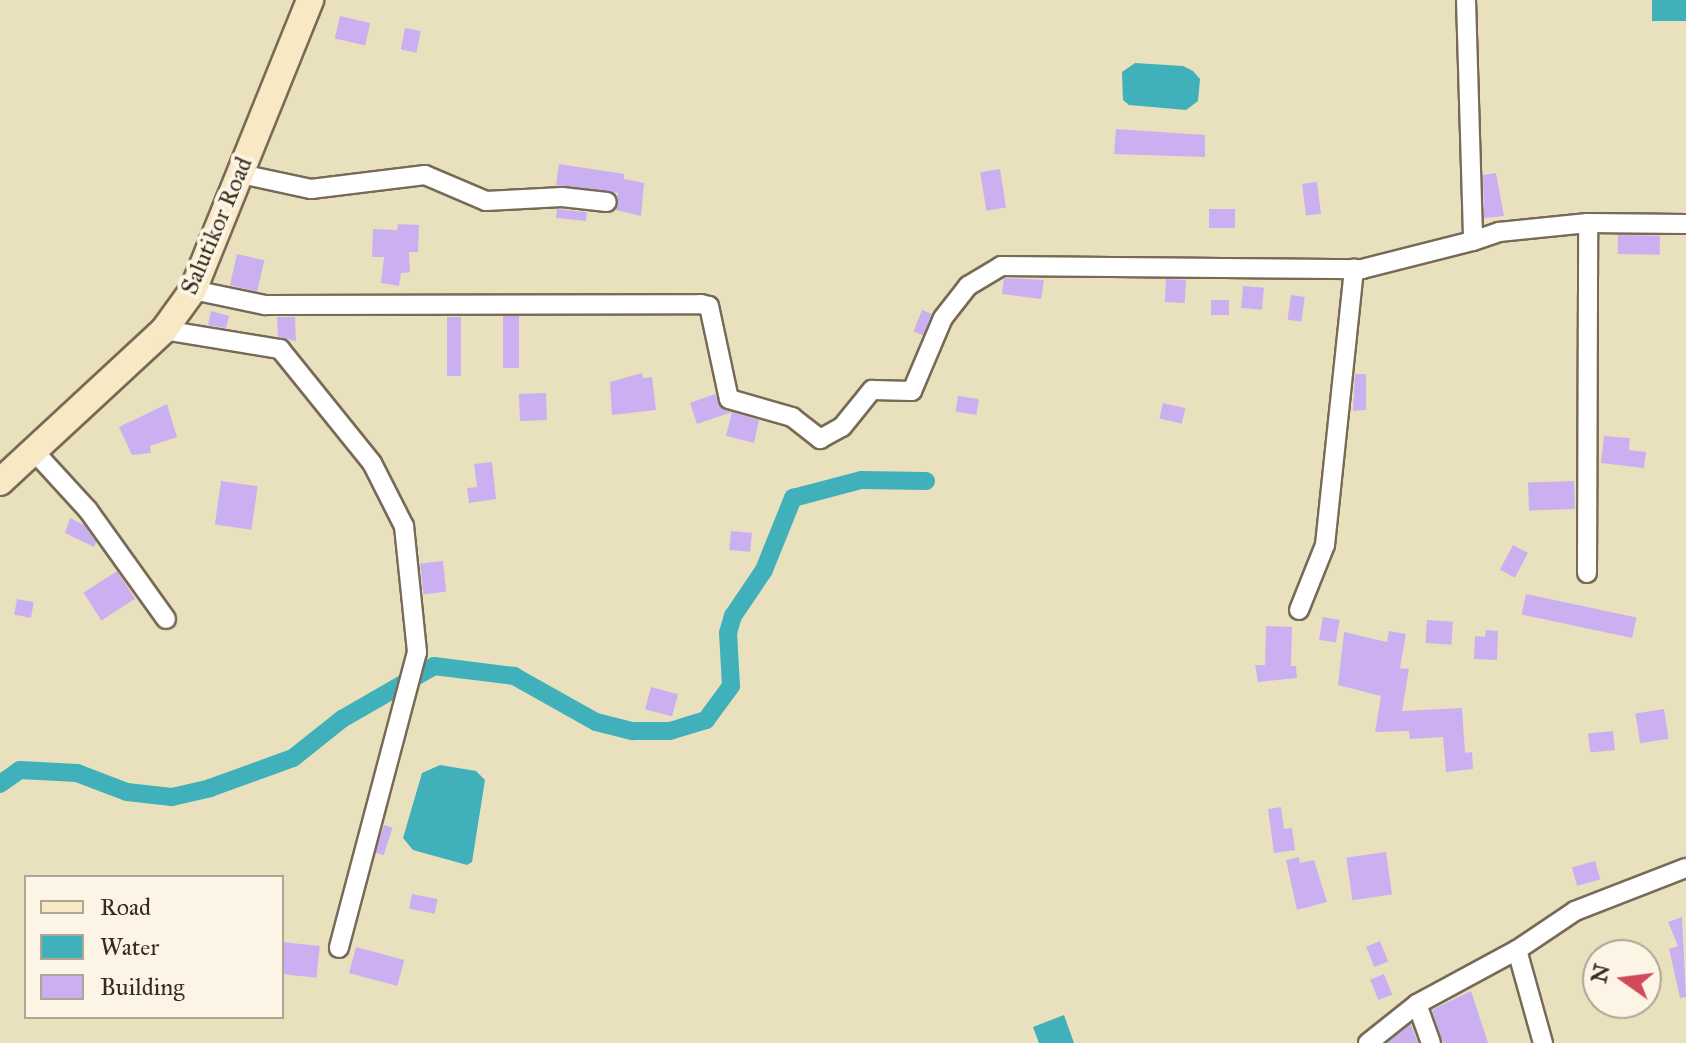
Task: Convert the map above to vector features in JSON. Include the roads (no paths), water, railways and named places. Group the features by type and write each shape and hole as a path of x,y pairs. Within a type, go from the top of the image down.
{"main road":[{"name":"Salutikor Road","path":"0,482 164,330 193,290 310,0"}],"street":[{"path":"1466,0 1473,241"},
{"path":"241,174 311,189 425,175 486,201 562,197 607,202"},
{"path":"1587,573 1588,223"},
{"path":"193,290 265,305 701,304 709,306 729,399 792,417 820,439 842,427 872,390 912,391 943,318 968,286 1001,266 1354,269 1499,232 1588,223 1686,224"},
{"path":"1299,610 1325,545 1346,377 1354,269"},
{"path":"164,330 280,349 372,463 404,526 417,652 339,948"},
{"path":"33,450 88,510 166,619"},
{"path":"1368,1043 1417,1004 1517,950 1575,911 1686,868"},
{"path":"1517,950 1543,1043"},
{"path":"1417,1004 1431,1043"}],"water":[{"path":"1652,0 1686,0 1686,21 1652,21"},
{"path":"1135,63 1183,66 1193,71 1200,79 1198,101 1186,110 1129,105 1123,100 1122,72"},
{"path":"440,765 476,771 485,780 472,862 467,865 413,850 403,838 422,773"},
{"path":"1064,1015 1074,1043 1039,1043 1033,1027"}],"waterway":[{"path":"0,784 20,770 77,773 127,792 172,797 210,788 293,758 342,719 434,666 514,676 596,722 633,731 670,731 706,720 731,686 728,633 733,616 764,570 793,498 861,480 926,481"}]}
